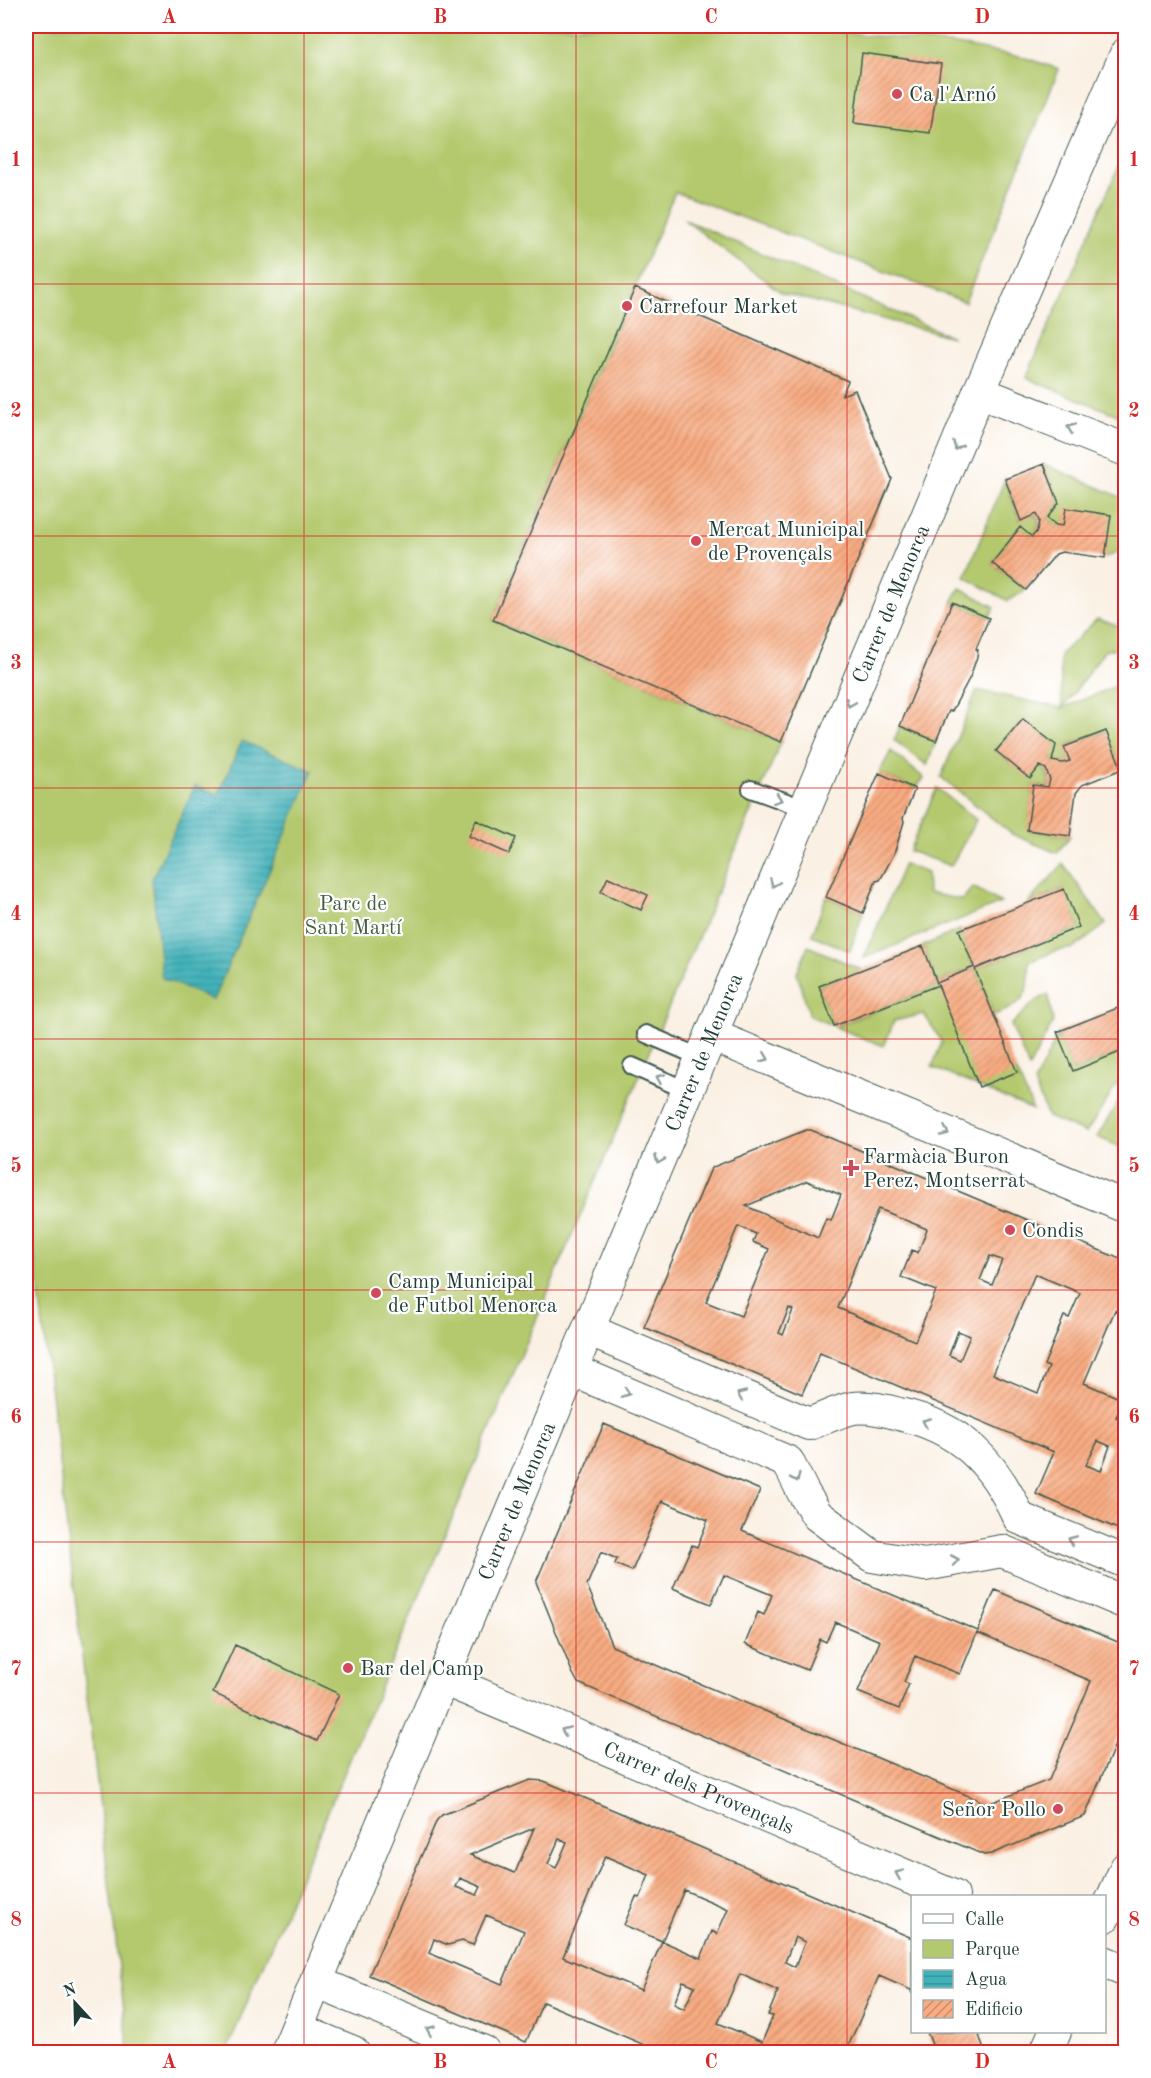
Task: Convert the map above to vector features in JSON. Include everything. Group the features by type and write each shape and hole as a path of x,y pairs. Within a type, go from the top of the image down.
{"street":[{"name":"Carrer de Menorca","path":"292,2041 979,392 1125,54"},
{"path":"979,392 1125,450"},
{"path":"706,1047 1125,1207"},
{"path":"588,1330 809,1424 853,1408 884,1410 915,1417 948,1431 976,1451 1006,1489 1019,1518 1125,1562"},
{"path":"572,1370 788,1462 818,1515 872,1556 925,1565 1002,1551 1125,1603"},
{"name":"Carrer dels Provençals","path":"443,1679 951,1895"},
{"path":"1106,1912 1125,1868"},
{"path":"1106,1963 1125,1971"},
{"path":"316,1982 484,2052"},
{"path":"1046,2052 1054,2033"},
{"path":"292,2041 353,2052"}],"lane":[{"path":"751,789 806,809"},
{"path":"646,1034 706,1047"},
{"path":"632,1066 688,1091"}],"green space":[{"name":"Parc de Sant Martí","path":"26,26 785,26 957,45 1019,56 1059,69 965,302 675,192 493,620 781,742 226,2052 129,2052 26,1183"},
{"path":"1125,152 1125,418 1026,378"},
{"path":"683,219 936,330 952,337 782,293"},
{"path":"1044,464 1125,499 1125,549 1105,558 1063,526 1056,525 1047,518 1059,503"},
{"path":"1005,479 1020,520 1036,514 1038,523 1032,537 1019,527 992,563 1026,590 1008,601 965,577"},
{"path":"960,588 995,607 989,618 952,602"},
{"path":"1097,619 1125,628 1125,646 1104,651 1063,708 1113,687 1125,723 1125,769 1122,769 1105,731 1065,746 1070,761 1062,763 1052,761 1055,744 1023,719 996,751 1030,778 1040,766 1047,772 1048,787 1033,785 1028,830 1070,836 1057,853 1012,834 941,777 977,690 1062,708 1060,655"},
{"path":"900,726 936,741 927,765 894,740"},
{"path":"891,751 924,778 915,789 879,773"},
{"path":"937,788 976,820 951,866 909,851"},
{"path":"904,864 927,873 928,893 962,900 973,887 1001,903 864,958"},
{"path":"1063,864 1106,924 1074,948 1055,951 1029,962 1029,982 1024,996 1012,1007 994,1015 974,967 937,983 923,946 959,930 975,969 1079,927 1063,889 1028,903"},
{"path":"826,897 863,913 850,951 812,935"},
{"path":"808,946 862,970 819,986 834,1026 810,1016 797,973"},
{"path":"938,985 1017,1072 1033,1110 932,1067 942,1042 924,1014 894,1021 884,1046 835,1027"},
{"path":"1048,994 1053,1022 1029,1068 1011,1025 1033,1003"},
{"path":"1058,1035 1073,1071 1125,1050 1125,1076 1120,1080 1086,1133 1048,1117 1034,1083"},
{"path":"1125,1091 1125,1149 1097,1137"}],"water":[{"path":"242,741 313,771 213,1000 162,978 152,879 195,786 218,795"}],"building":[{"name":"Ca l'Arnó","path":"862,53 941,64 930,133 854,123"},
{"name":"Mercat Municipal de Provençals","path":"635,288 848,381 842,395 855,390 892,479 781,742 493,620"},
{"path":"1044,464 1059,503 1047,518 1056,525 1063,526 1066,508 1111,515 1105,558 1062,552 1056,554 1026,590 992,563 1020,527 1032,537 1037,531 1039,521 1036,514 1021,521 1005,479"},
{"path":"952,602 989,618 976,649 978,650 977,657 970,677 952,711 949,711 936,741 900,726"},
{"path":"1023,719 1056,745 1052,761 1062,763 1070,761 1064,747 1106,731 1122,769 1082,785 1076,793 1070,836 1027,830 1033,785 1048,787 1050,780 1046,769 1040,766 1030,779 996,751"},
{"path":"879,773 915,789 903,818 904,822 894,854 880,880 876,881 863,913 826,897"},
{"path":"476,820 516,838 509,854 469,836"},
{"path":"608,877 648,895 641,910 601,892"},
{"path":"1064,889 1079,927 975,969 1017,1072 979,1087 938,985 834,1026 819,986 923,946 937,983 974,967 959,930"},
{"path":"1125,1005 1125,1050 1073,1071 1057,1032"},
{"path":"811,1130 1125,1261 1125,1314 1115,1310 1084,1383 1124,1400 1116,1417 1125,1422 1125,1532 1036,1494 1054,1452 820,1353 802,1394 644,1327 713,1167","holes":["807,1181 841,1195 831,1220 826,1218 818,1238 746,1206","878,1209 927,1229 918,1253 912,1250 901,1277 936,1291 915,1341 838,1308","738,1226 756,1234 753,1242 769,1249 741,1316 706,1302","990,1256 1002,1260 992,1285 980,1280","1035,1274 1080,1293 1069,1318 1064,1316 1044,1365 1049,1367 1038,1393 993,1374","789,1308 793,1310 783,1335 779,1333","958,1331 970,1336 960,1360 949,1355","1098,1441 1110,1446 1101,1471 1086,1465"]},
{"path":"604,1424 760,1490 742,1531 978,1631 995,1590 1125,1645 1125,1721 1085,1816 984,1855 578,1683 536,1582","holes":["662,1501 708,1520 697,1547 692,1545 673,1588 711,1604 724,1575 772,1595 764,1615 758,1612 745,1644 807,1670 820,1639 826,1642 835,1622 880,1641 858,1692 899,1709 909,1684 904,1682 915,1656 960,1674 977,1633 1091,1681 1049,1780 988,1804 612,1646 587,1585 601,1552 617,1559 615,1564 632,1571"]},
{"path":"235,1645 339,1694 317,1741 213,1693"},
{"path":"530,1780 544,1781 911,1938 911,1990 879,1976 847,2049 855,2052 661,2052 543,2002 526,2042 369,1975 437,1820 442,1815","holes":["534,1828 515,1873 470,1855","559,1839 567,1842 556,1868 548,1864","605,1856 649,1875 640,1898 636,1897 624,1925 662,1941 641,1990 563,1957","460,1878 481,1887 477,1895 456,1887","684,1890 728,1909 717,1934 712,1931 701,1958 662,1941","486,1915 524,1931 502,1984 429,1953 434,1939 448,1945 462,1941 473,1945","795,1937 805,1942 795,1967 785,1962","740,1974 778,1991 768,2015 773,2016 762,2042 718,2023","683,1981 695,1986 684,2009 674,2004"]},
{"path":"927,2033 978,2033 983,2047 983,2052 935,2052"}],"place":[{"name":"Ca l'Arnó","path":"897,94"},
{"name":"Carrefour Market","path":"627,306"},
{"name":"Mercat Municipal de Provençals","path":"696,541"},
{"name":"Farmàcia Buron Perez, Montserrat","path":"851,1168"},
{"name":"Condis","path":"1010,1230"},
{"name":"Camp Municipal de Futbol Menorca","path":"376,1293"},
{"name":"Bar del Camp","path":"348,1668"},
{"name":"Señor Pollo","path":"1058,1809"}]}
